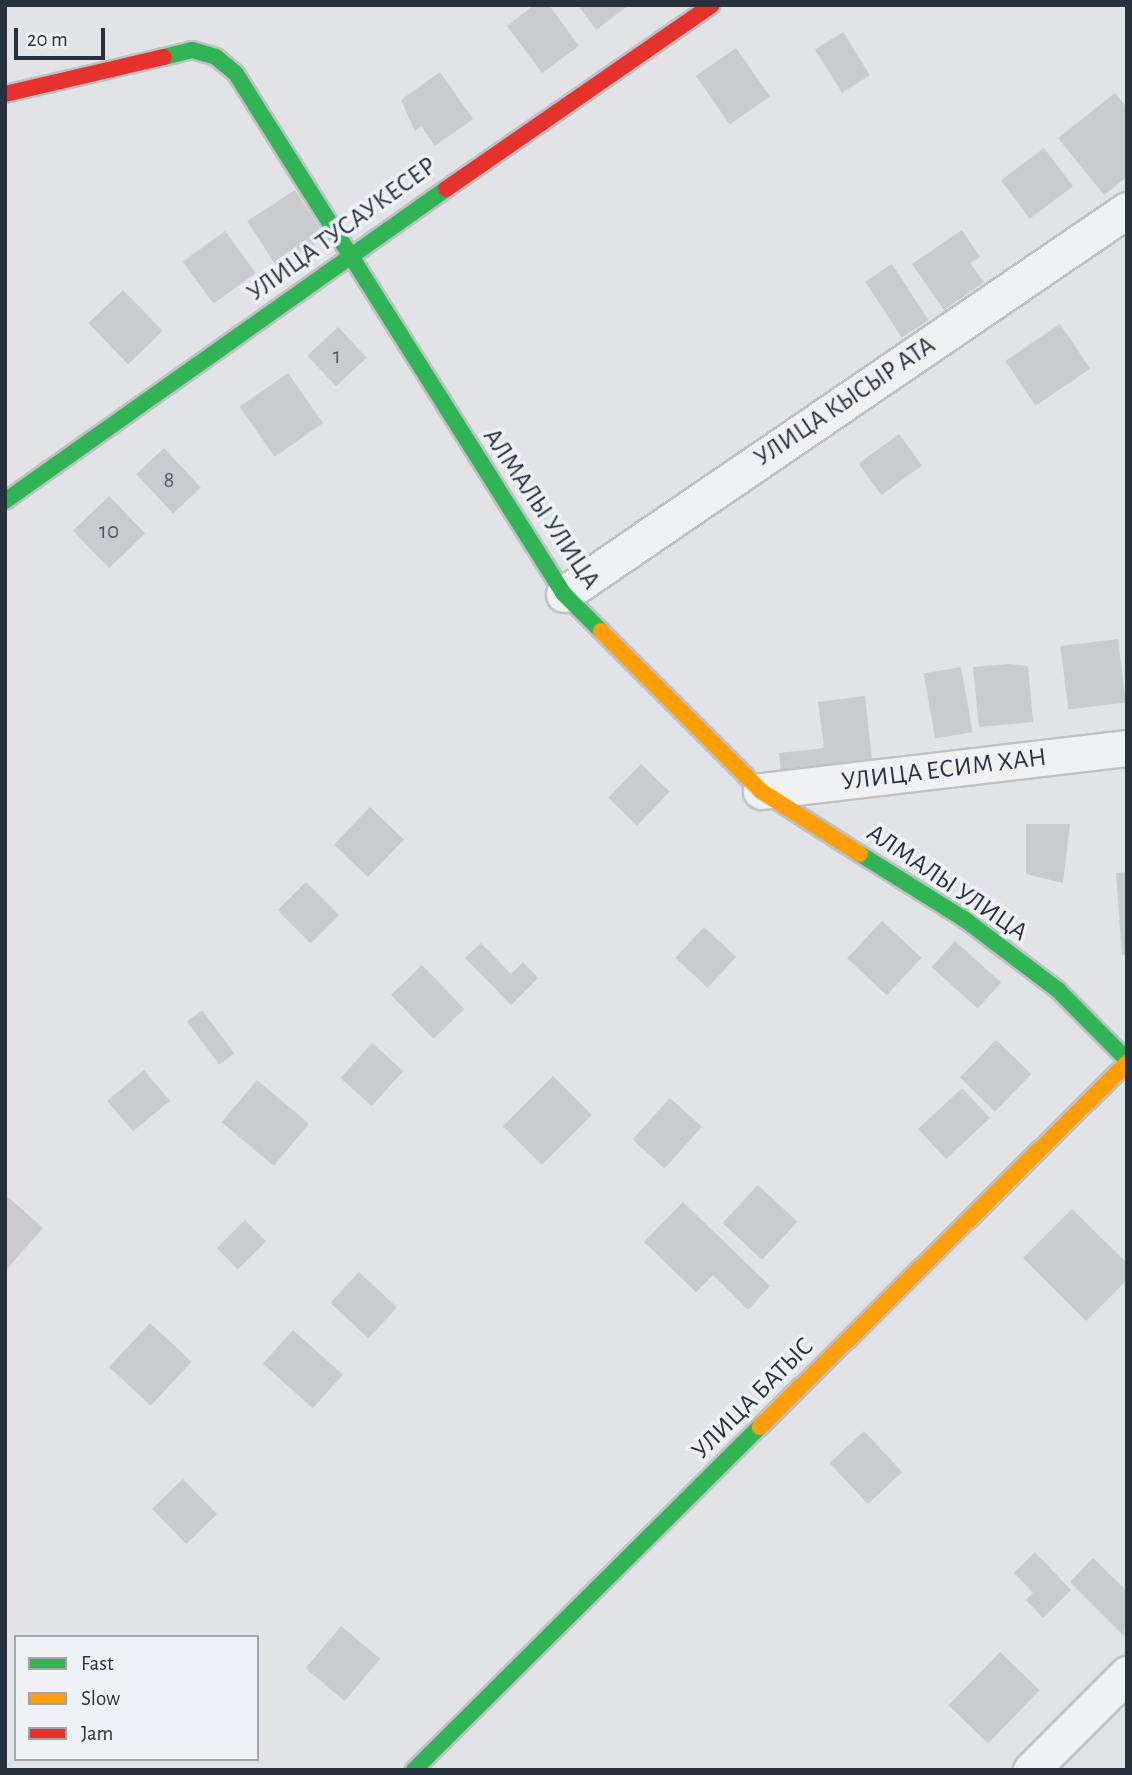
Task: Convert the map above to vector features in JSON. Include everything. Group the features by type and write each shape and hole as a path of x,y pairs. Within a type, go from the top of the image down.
{"street":[{"name":"УЛИЦА ТУСАУКЕСЕР","path":"5,502 129,408 712,5"},
{"name":"АЛМАЛЫ УЛИЦА","path":"5,94 192,50 216,57 236,74 347,259 564,594 761,792 964,919 1058,990 1127,1062"},
{"name":"УЛИЦА КЫСЫР АТА","path":"564,594 1127,210"},
{"name":"УЛИЦА ЕСИМ ХАН","path":"761,792 1127,748"},
{"name":"УЛИЦА БАТЫС","path":"414,1770 1127,1062"},
{"path":"1031,1770 1127,1674"}],"building":[{"path":"534,5 549,5 579,46 542,73 507,26"},
{"path":"578,5 629,5 596,30"},
{"path":"843,32 870,75 842,93 815,49"},
{"path":"736,48 770,96 730,124 696,76"},
{"path":"440,72 473,119 435,146 421,126 415,131 401,100"},
{"path":"1115,93 1127,108 1127,177 1104,195 1058,138"},
{"path":"1044,148 1073,186 1030,219 1001,180"},
{"path":"295,190 325,237 278,268 247,221"},
{"path":"962,230 980,257 970,263 984,282 944,310 912,264"},
{"path":"225,231 256,273 213,304 183,262"},
{"path":"892,264 928,320 902,338 865,281"},
{"path":"123,290 163,331 128,364 88,323"},
{"path":"1060,324 1090,369 1035,406 1005,361"},
{"path":"338,327 367,358 336,386 307,356"},
{"path":"288,373 323,423 275,457 240,407"},
{"path":"899,434 922,466 881,495 859,463"},
{"path":"164,448 201,487 173,513 136,474"},
{"path":"109,496 145,533 109,568 73,531"},
{"path":"1118,639 1126,703 1068,710 1060,646"},
{"path":"1009,664 1028,666 1033,722 979,727 973,667"},
{"path":"961,667 972,732 935,739 924,674"},
{"path":"865,696 872,760 781,772 779,753 824,748 818,702"},
{"path":"641,764 670,792 637,826 608,798"},
{"path":"370,807 404,840 368,877 334,844"},
{"path":"1026,824 1070,824 1063,883 1026,874"},
{"path":"1127,872 1127,954 1122,955 1116,873"},
{"path":"306,882 339,915 311,944 278,910"},
{"path":"882,921 921,958 887,995 847,958"},
{"path":"704,927 736,957 708,988 675,958"},
{"path":"955,941 1001,982 978,1008 932,967"},
{"path":"481,943 511,974 523,962 538,978 511,1005 465,958"},
{"path":"422,965 464,1009 433,1039 391,995"},
{"path":"202,1010 234,1053 219,1065 187,1021"},
{"path":"996,1040 1031,1074 995,1111 960,1077"},
{"path":"372,1043 403,1071 372,1106 341,1078"},
{"path":"144,1070 170,1101 133,1131 107,1101"},
{"path":"553,1076 592,1115 542,1165 503,1126"},
{"path":"257,1080 309,1124 274,1166 222,1122"},
{"path":"962,1088 990,1118 946,1159 918,1129"},
{"path":"670,1098 702,1127 664,1168 633,1140"},
{"path":"758,1185 797,1222 762,1260 723,1223"},
{"path":"8,1197 43,1228 5,1271 5,1200"},
{"path":"683,1202 770,1286 748,1310 713,1275 696,1292 644,1242"},
{"path":"1072,1209 1127,1263 1127,1280 1086,1321 1023,1258"},
{"path":"245,1220 266,1241 238,1269 217,1248"},
{"path":"359,1272 397,1307 368,1338 330,1303"},
{"path":"150,1323 192,1362 151,1406 109,1367"},
{"path":"293,1330 343,1375 313,1408 263,1363"},
{"path":"864,1431 902,1472 868,1504 830,1463"},
{"path":"183,1479 217,1514 186,1544 152,1509"},
{"path":"1035,1552 1071,1590 1043,1618 1026,1600 1033,1593 1014,1573"},
{"path":"1093,1558 1127,1591 1124,1636 1070,1582"},
{"path":"341,1626 380,1659 345,1701 306,1668"},
{"path":"1000,1652 1040,1690 988,1743 949,1705"}],"traffic: fast":[{"path":"164,57 192,50 216,57 236,74 564,594 601,631"},
{"path":"5,501 446,189"},
{"path":"860,854 964,919 1058,990 1127,1060"},
{"path":"414,1770 760,1427"}],"traffic: slow":[{"path":"601,631 761,791 860,854"},
{"path":"760,1427 1127,1063"}],"traffic: jam":[{"path":"446,189 712,5"},
{"path":"5,94 164,57"}]}
